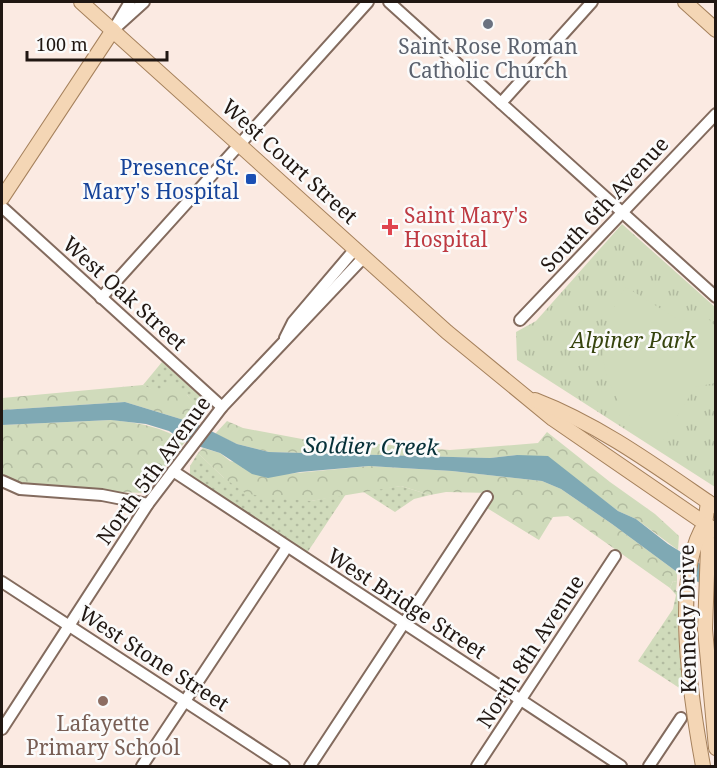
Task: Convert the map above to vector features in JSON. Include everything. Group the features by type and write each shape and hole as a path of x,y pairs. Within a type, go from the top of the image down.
{"main road":[{"name":"West Court Street","path":"81,2 447,332 553,419 710,527"},
{"path":"685,2 716,30"},
{"path":"2,198 113,30"},
{"name":"West Court Street","path":"528,397 559,409 633,451 712,504"},
{"name":"Kennedy Drive","path":"712,504 705,618 716,748"},
{"name":"Kennedy Drive","path":"703,766 690,691 687,606 696,538 710,527"}],"street":[{"path":"113,30 130,2"},
{"path":"113,30 144,2"},
{"path":"101,298 368,2"},
{"path":"389,2 716,297"},
{"path":"501,103 592,2"},
{"name":"South 6th Avenue","path":"520,320 716,114"},
{"name":"West Oak Street","path":"2,207 222,407"},
{"name":"North 5th Avenue","path":"2,729 148,504 222,407 300,327 360,253"},
{"name":"West Bridge Street","path":"173,471 621,766"},
{"path":"2,481 20,489 102,495 148,504"},
{"path":"310,766 487,497"},
{"path":"142,766 287,547"},
{"name":"North 8th Avenue","path":"477,766 615,556"},
{"name":"West Stone Street","path":"2,582 284,766"},
{"path":"649,766 681,718"}],"green space":[{"name":"Alpiner Park","path":"622,224 715,307 715,487 517,360 516,332 536,321"},
{"path":"626,287 677,319 700,320 705,315 715,326 715,383 695,387 661,443 625,410 606,373 603,353 605,331 613,310"},
{"path":"162,362 207,404 196,406 187,395 158,393 143,385"},
{"path":"171,384 187,395 196,405 204,405 207,411 197,424 125,402 2,410 2,398 143,385 158,392 164,386"},
{"path":"112,420 150,426 185,442 144,493 49,489 20,484 2,477 2,425"},
{"path":"227,421 243,428 318,442 352,442 450,450 538,443 547,432 655,514 679,536 678,550 636,519 618,511 597,495 517,455 490,458 269,452 237,444 215,434"},
{"path":"203,448 220,453 230,461 286,474 369,466 452,471 542,481 561,489 677,572 677,582 673,581 670,588 568,516 553,517 539,540 487,508 494,497 491,493 446,492 430,495 401,486 311,501 265,497 245,493 224,478 198,453"},
{"path":"198,453 224,478 311,501 346,494 307,553 190,476 190,466"},
{"path":"401,486 430,495 414,499 395,512 362,491"},
{"path":"673,581 677,582 676,591 680,592 678,625 684,691 638,661 673,609 676,595 670,588"}],"water":[{"path":"125,402 197,424 237,444 269,452 490,458 517,455 548,456 618,511 636,519 668,544 715,573 715,590 677,572 561,489 542,481 452,471 369,466 300,472 268,478 252,474 220,453 185,442 169,431 146,424 111,420 2,425 2,410"}],"place":[{"name":"Saint Rose Roman Catholic Church","path":"488,24"},
{"name":"Presence St. Mary's Hospital","path":"251,179"},
{"name":"Saint Mary's Hospital","path":"390,227"},
{"name":"Lafayette Primary School","path":"103,701"}],"water label":[{"name":"Soldier Creek","path":"371,445"}]}
